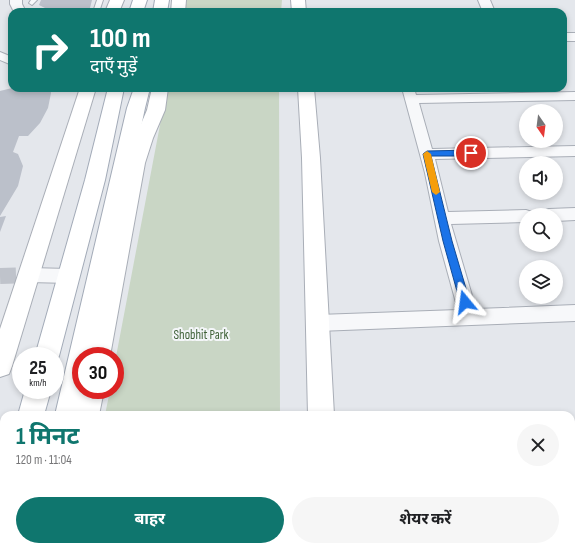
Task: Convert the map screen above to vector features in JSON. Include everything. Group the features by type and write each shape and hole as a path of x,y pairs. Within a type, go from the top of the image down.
{"street":[{"path":"0,366 85,92"},
{"path":"49,347 95,180 115,92"},
{"path":"100,347 145,122 142,92"},
{"path":"83,347 145,122 158,92"},
{"path":"306,92 311,158 321,411"},
{"path":"469,317 410,94 575,96"},
{"path":"427,154 575,151"},
{"path":"563,214 575,214"},
{"path":"442,218 519,216"},
{"path":"29,275 69,276"},
{"path":"318,323 575,313"},
{"path":"69,411 72,397"},
{"path":"32,411 35,399"},
{"path":"87,411 89,399"}],"green space":[{"path":"185,0 282,0 281,8 184,8"},
{"name":"Shobhit Park","path":"166,92 279,92 280,411 106,411 108,399 124,399 124,347 118,347"}],"building":[{"path":"41,0 92,0 90,8 45,8 39,5"},
{"path":"8,89 8,92 51,93 48,108 40,123 28,136 19,136 13,152 18,154 23,166 18,186 0,216 0,91"},
{"path":"6,216 0,232 0,217"}],"tunnel":[{"path":"0,276 29,275"}],"slow traffic":[{"path":"427,154 436,192"}],"route":[{"path":"465,302 448,241 427,154 471,153"}]}
